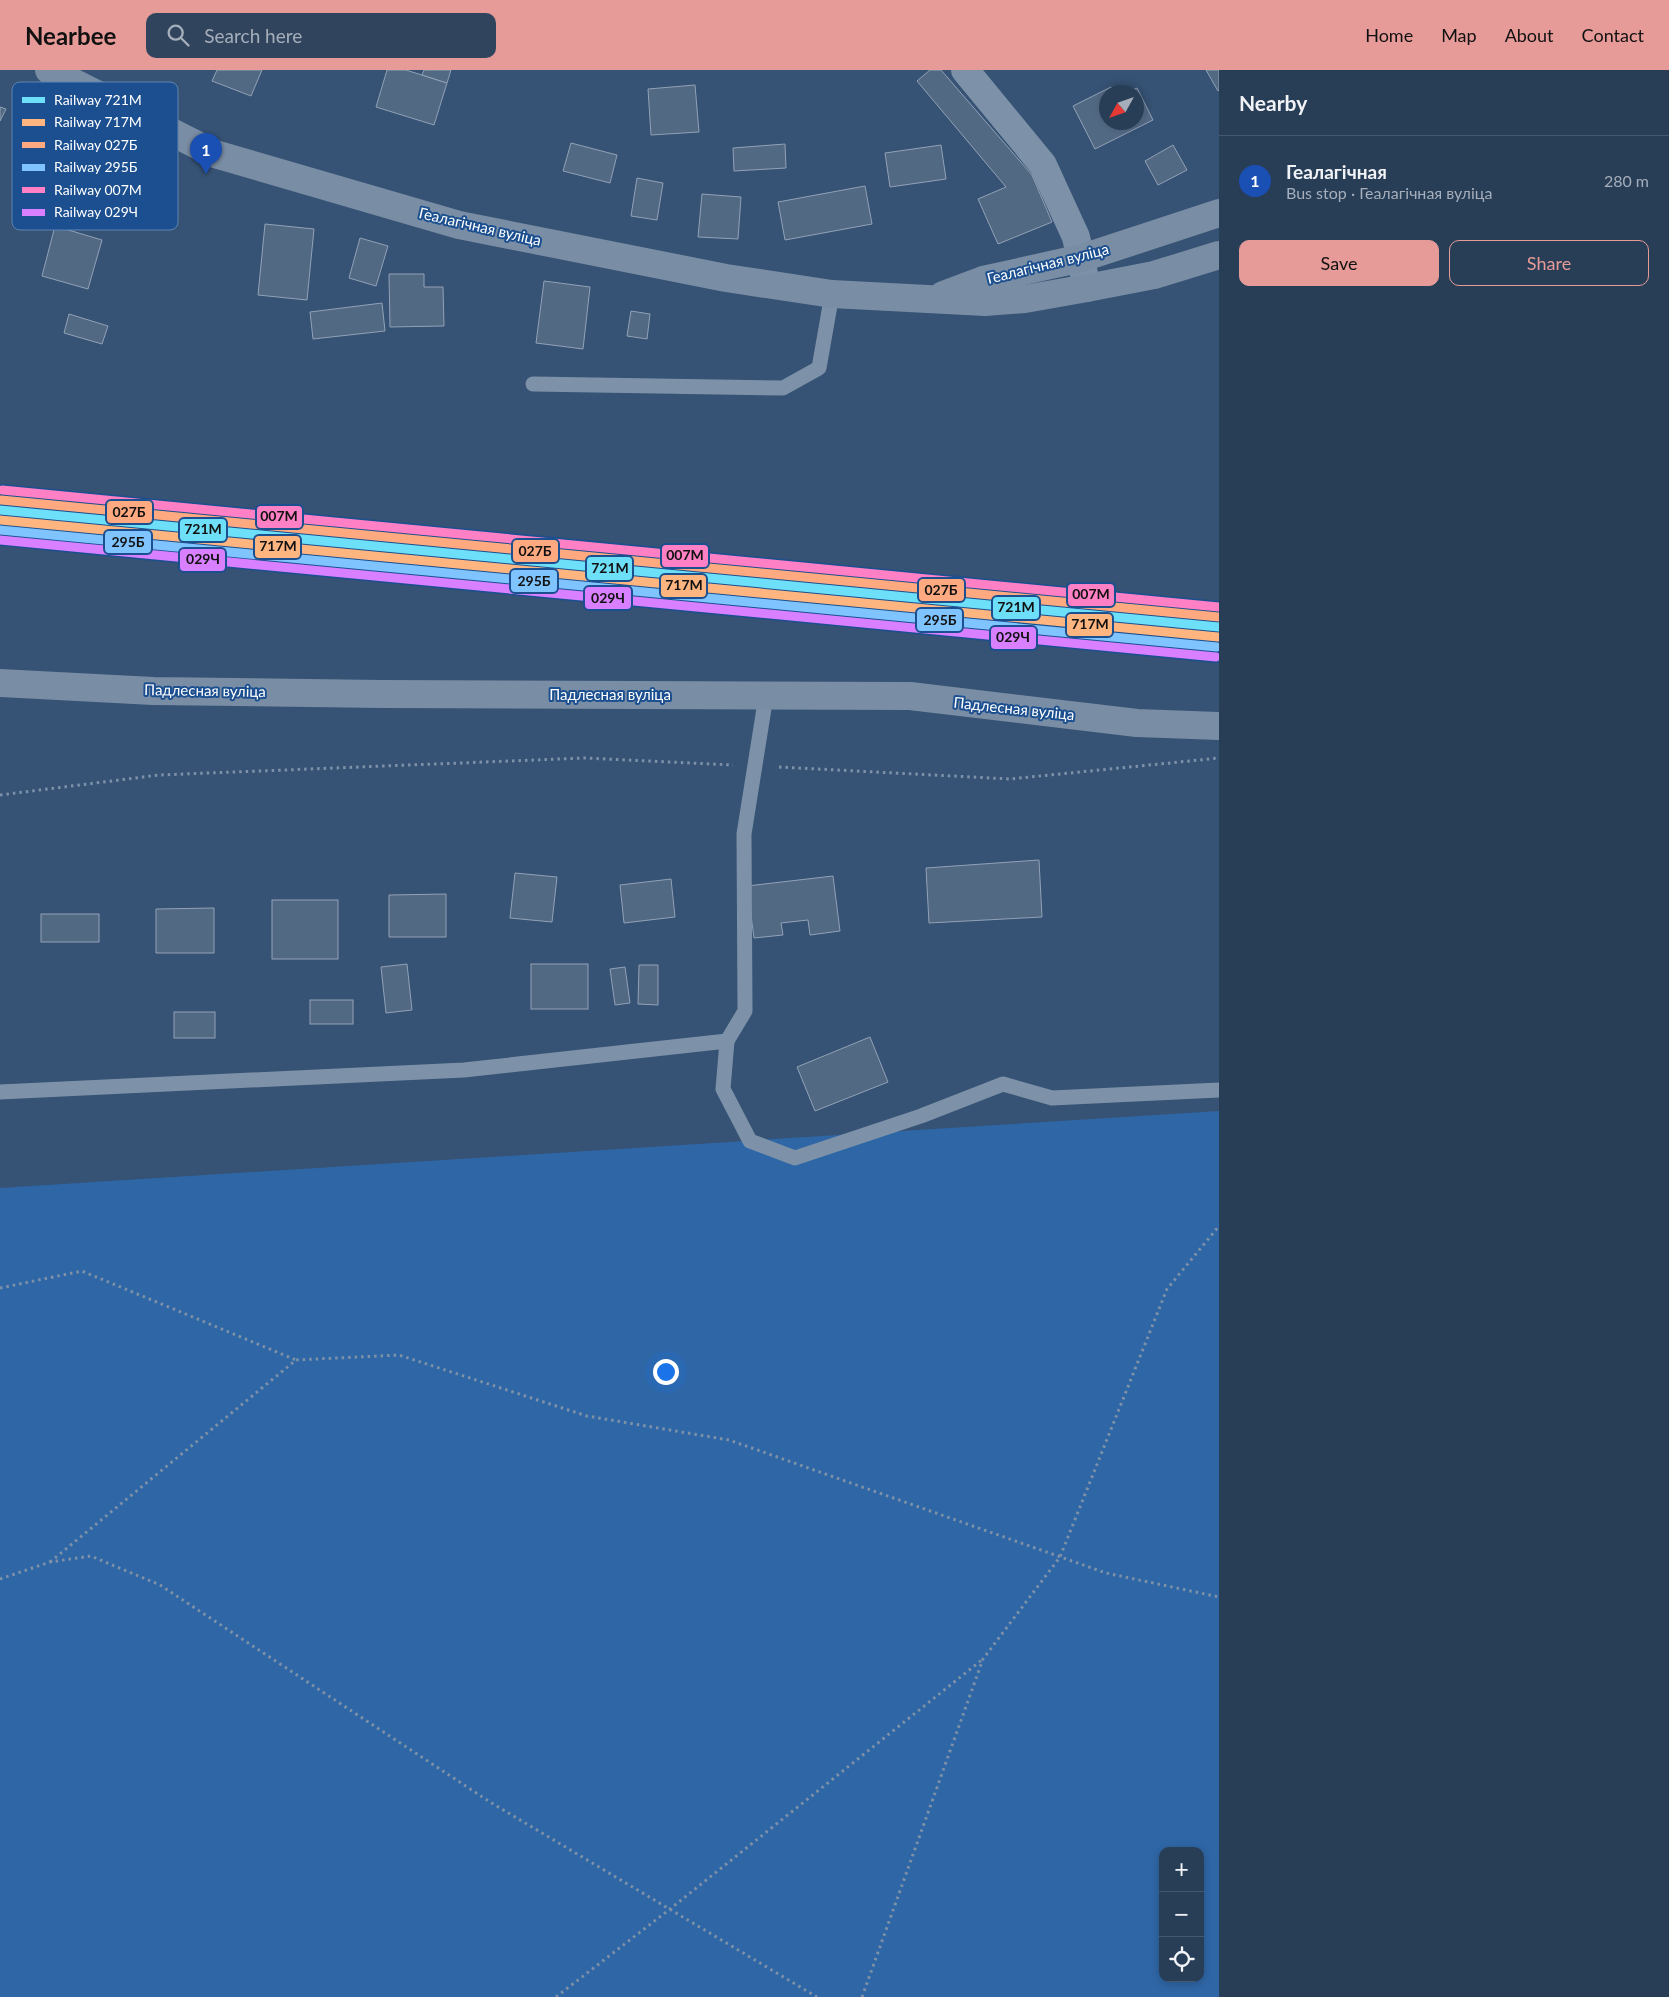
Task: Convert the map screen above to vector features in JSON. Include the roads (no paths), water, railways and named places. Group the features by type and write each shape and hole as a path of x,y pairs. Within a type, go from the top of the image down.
{"street":[{"path":"965,70 1043,165 1076,237 1088,288"},
{"name":"Геалагічная вуліца","path":"61,73 78,82"},
{"name":"Геалагічная вуліца","path":"178,135 215,154 458,226 726,278 832,294 993,301 1025,299 1154,275 1219,255"},
{"name":"Геалагічная вуліца","path":"935,298 983,280 1082,258 1219,214"},
{"name":"Падлесная вуліца","path":"0,683 173,691 910,696 1137,723 1219,726"}],"lane":[{"path":"532,384 783,388 819,368 832,294"},
{"path":"766,696 744,834 745,1011 727,1041 723,1089 750,1141 795,1158 921,1116 1003,1084 1052,1098 1219,1090"},
{"path":"0,1092 464,1070 727,1041"}],"rail line":[{"name":"007М","path":"2,490 1219,607"},
{"name":"027Б","path":"1,500 1219,617"},
{"name":"721М","path":"0,510 1219,627"},
{"name":"717М","path":"0,520 1218,637"},
{"name":"295Б","path":"0,530 1217,647"},
{"name":"029Ч","path":"0,540 1216,657"}],"place":[{"name":"Геалагічная","path":"206,174"}]}
